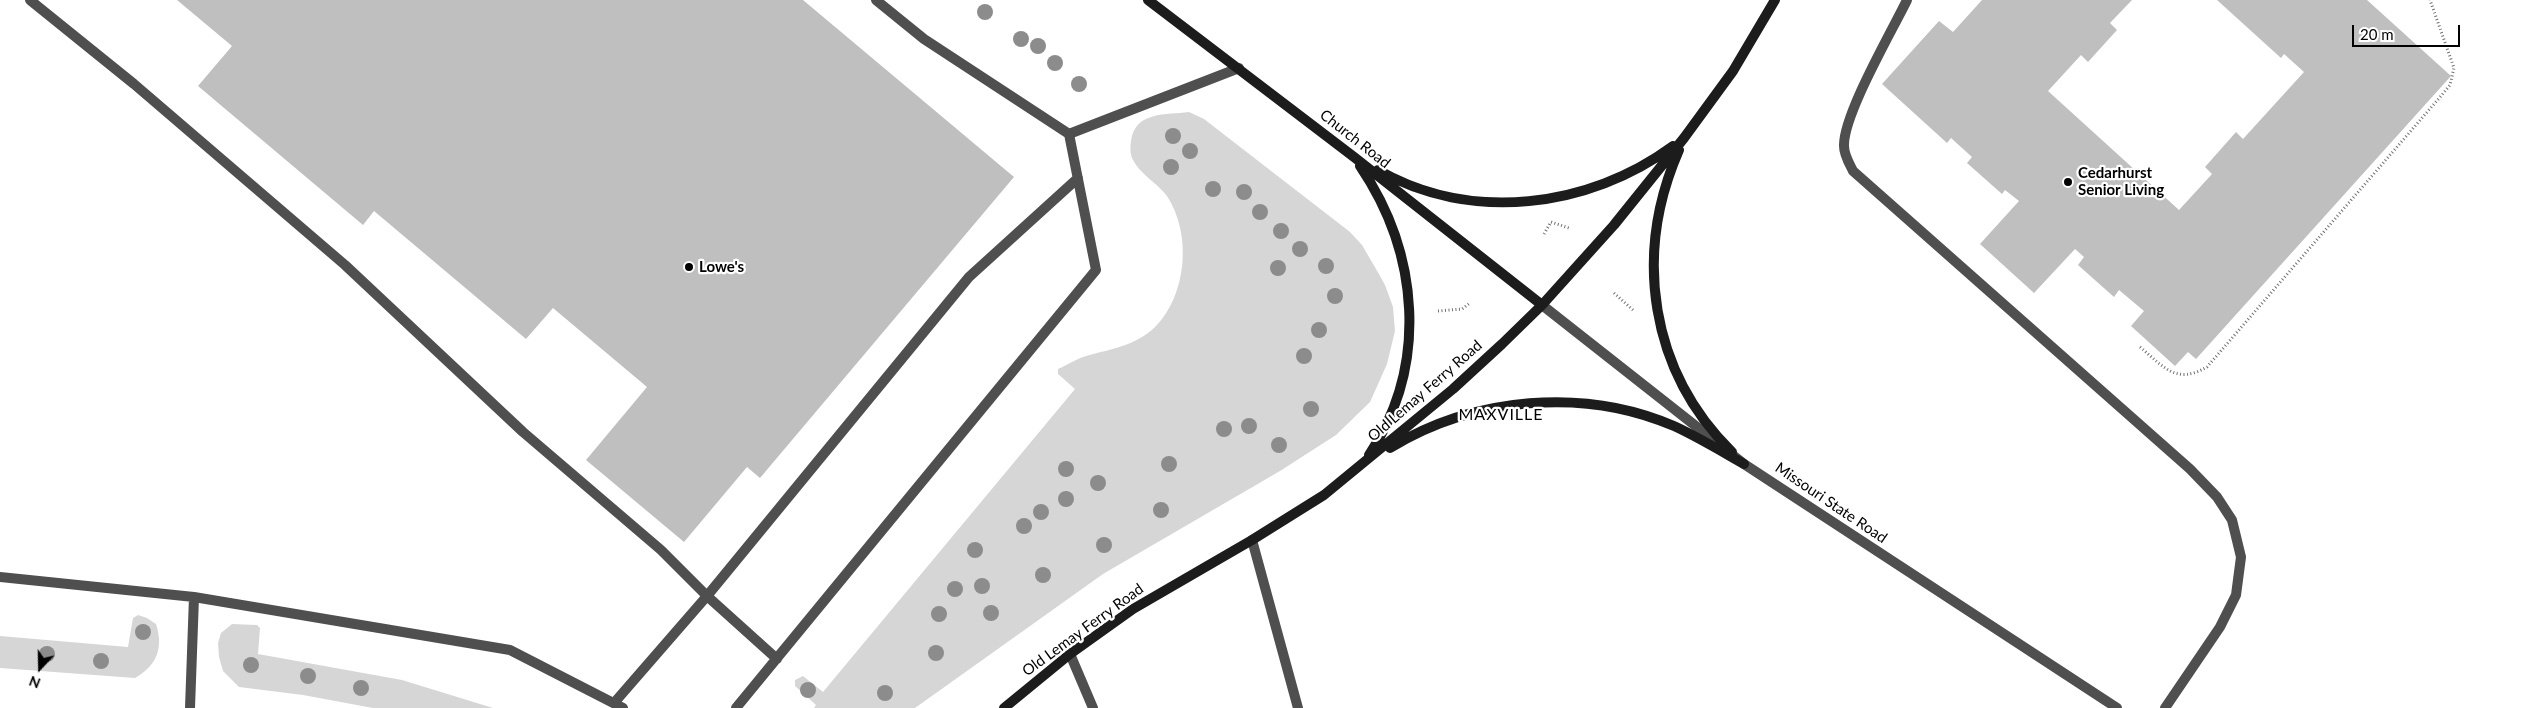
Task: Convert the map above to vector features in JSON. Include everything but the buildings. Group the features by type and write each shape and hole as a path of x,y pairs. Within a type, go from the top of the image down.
{"main road":[{"name":"Church Road","path":"1148,0 1354,157 1542,305"},
{"name":"Old Lemay Ferry Road","path":"1004,708 1070,654 1133,609 1252,540 1324,495 1453,389 1542,305 1614,225 1684,138 1733,71 1775,0"},
{"path":"1354,157 1397,179 1443,195 1474,200 1538,201 1570,195 1601,186 1630,173 1684,138"},
{"path":"1684,138 1666,179 1656,222 1652,267 1657,313 1668,355 1687,396 1712,432 1744,464"},
{"path":"1354,157 1388,213 1397,237 1406,277 1410,313 1404,375 1394,407 1381,437 1363,464"},
{"path":"1363,464 1398,443 1435,425 1466,415 1513,404 1553,402 1594,404 1634,413 1673,426 1744,464"}],"street":[{"path":"30,0 134,84 345,265 523,432 661,550 707,596 777,658"},
{"path":"736,708 1096,270 1069,134 924,39 876,0"},
{"path":"1907,0 1850,118 1844,146 1846,157 1853,171 2190,469 2218,496 2232,520 2241,556 2236,595 2215,635 2165,708"},
{"path":"1069,134 1239,68"},
{"path":"0,577 194,597 510,650 619,706 969,277 1078,178"},
{"name":"Missouri State Road","path":"1542,305 1744,464 2117,708"},
{"path":"1252,540 1298,708"},
{"path":"190,708 194,597"},
{"path":"1070,654 1093,708"}],"path":[{"path":"2140,347 2168,371 2180,375 2189,375 2208,367 2441,96 2450,85 2454,68 2430,0"},
{"path":"1544,234 1551,222 1569,228"},
{"path":"1614,293 1633,310"},
{"path":"1438,311 1462,309 1470,303"}],"shaded area":[{"path":"1189,112 1204,119 1350,232 1362,245 1385,285 1393,307 1395,331 1387,364 1370,402 1336,435 1280,471 1103,574 915,708 814,708 816,705 795,686 795,680 803,676 823,692 1075,389 1058,374 1058,369 1082,357 1122,346 1139,339 1155,327 1166,314 1174,298 1182,264 1183,246 1180,228 1175,211 1167,196 1140,170 1133,160 1131,144 1134,131 1145,119 1153,116"},
{"path":"138,615 156,624 159,641 153,662 135,678 0,668 0,636 128,647 133,618"},
{"path":"232,624 257,625 260,628 258,654 402,680 493,708 373,708 303,695 239,687 223,671 219,657 218,643 221,633"}],"place":[{"name":"Cedarhurst Senior Living","path":"2068,182"},
{"name":"Lowe's","path":"689,267"}],"district":[{"name":"MAXVILLE","path":"1501,415"}]}
